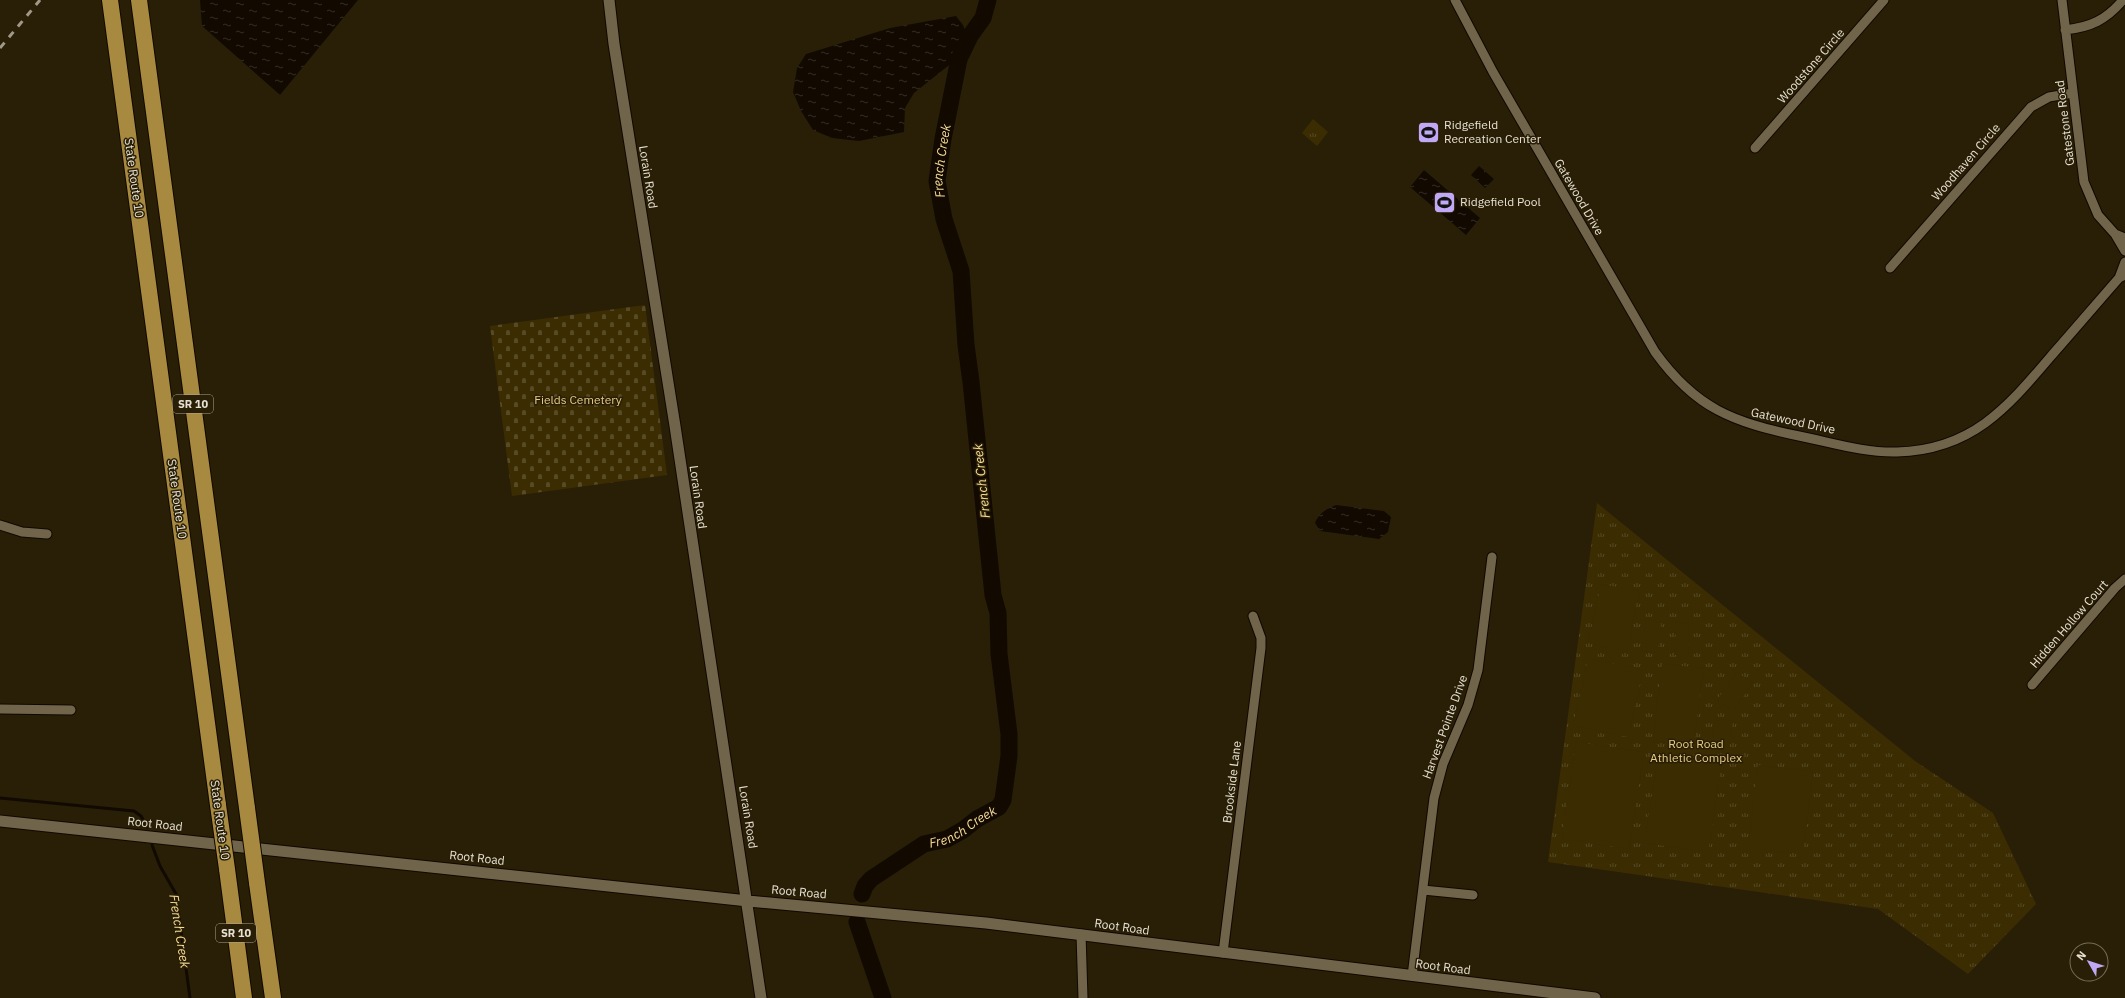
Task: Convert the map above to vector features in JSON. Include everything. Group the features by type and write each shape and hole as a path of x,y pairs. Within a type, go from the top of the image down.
{"highway":[{"name":"State Route 10","path":"110,0 244,998"},
{"name":"SR 10","path":"139,0 273,998"}],"street":[{"name":"Lorain Road","path":"609,0 614,44 748,901 761,998"},
{"name":"Gatewood Drive","path":"1455,0 1493,72 1655,352 1686,389 1706,404 1728,416 1766,429 1885,452 1922,449 1949,442 1983,425 2008,406 2122,276 2125,262"},
{"name":"Woodstone Circle","path":"1755,148 1884,0"},
{"name":"Gatestone Road","path":"2062,0 2086,191 2098,215 2115,234 2125,251"},
{"path":"2065,30 2085,27 2098,22 2109,15 2123,0"},
{"name":"Woodhaven Circle","path":"1890,268 2031,107 2049,97 2073,93"},
{"name":"Gatestone Road","path":"2115,234 2125,238"},
{"path":"0,526 22,532 47,534"},
{"name":"Harvest Pointe Drive","path":"1412,976 1436,787 1449,747 1468,704 1478,670 1492,557"},
{"name":"Hidden Hollow Court","path":"2032,685 2125,579"},
{"name":"Brookside Lane","path":"1222,953 1261,648 1261,638 1253,616"},
{"path":"0,709 71,710"},
{"name":"Root Road","path":"0,821 748,901 978,922 1595,998"},
{"path":"1423,890 1473,895"},
{"path":"1081,934 1084,998"}],"green space":[{"path":"1313,119 1328,132 1317,146 1302,133"},
{"name":"Fields Cemetery","path":"645,305 667,475 512,496 490,326"},
{"name":"Root Road Athletic Complex","path":"1597,503 1915,761 1993,813 2036,904 1968,974 1878,909 1548,862"},
{"path":"1601,584 1639,591 1627,651 1588,643"},
{"path":"1646,620 1661,622 1658,653 1642,651"},
{"path":"1676,622 1689,623 1688,655 1675,655"},
{"path":"1588,658 1643,670 1628,737 1573,725"},
{"path":"1662,664 1703,668 1694,745 1653,741"},
{"path":"1737,672 1753,683 1733,711 1717,700"},
{"path":"1715,718 1733,721 1729,748 1711,745"},
{"path":"1576,742 1644,752 1629,849 1562,839"},
{"path":"1659,751 1722,761 1708,852 1644,843"},
{"path":"1758,765 1813,772 1803,854 1748,848"}],"water":[{"path":"200,0 358,0 280,95 202,26"},
{"path":"956,16 963,25 967,35 953,62 914,93 905,108 904,132 859,141 832,138 813,130 801,111 793,92 797,68 806,54 890,28"},
{"name":"Ridgefield Pool","path":"1479,166 1494,179 1485,188 1471,175"},
{"name":"Ridgefield Pool","path":"1424,170 1480,218 1466,235 1410,187"},
{"path":"1336,505 1384,511 1391,517 1388,532 1379,539 1320,531 1315,523 1323,512"}],"waterway":[{"name":"French Creek","path":"862,894 865,886 871,879 924,844 947,839 963,830 977,819 999,807 1003,800 1009,756 1009,734 999,654 998,613 993,595 966,345 961,271 944,219 937,181 943,139 959,59 970,36 983,18 988,0"},
{"name":"French Creek","path":"0,798 134,811 141,816 147,827"},
{"name":"French Creek","path":"152,845 160,866 176,894 190,998"},
{"name":"French Creek","path":"857,922 883,998"}],"railway":[{"path":"0,48 40,0"}],"place":[{"name":"Ridgefield Recreation Center","path":"1429,132"},
{"name":"Ridgefield Pool","path":"1445,202"}]}
